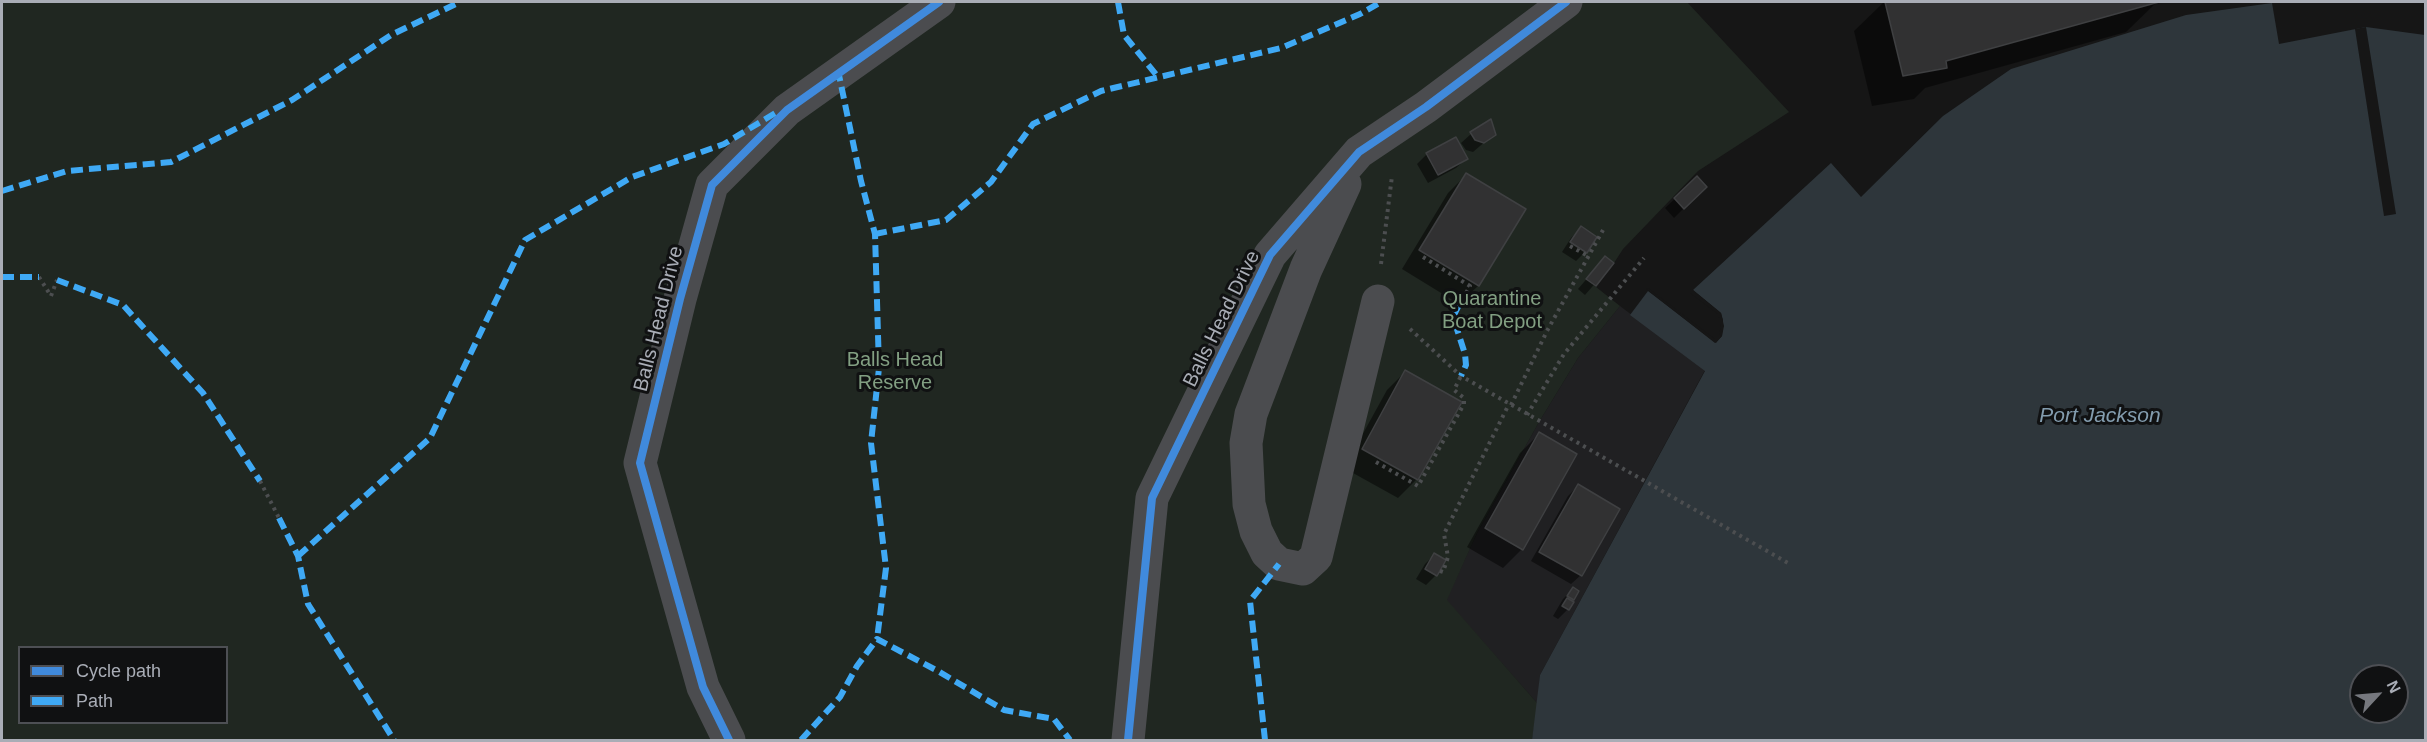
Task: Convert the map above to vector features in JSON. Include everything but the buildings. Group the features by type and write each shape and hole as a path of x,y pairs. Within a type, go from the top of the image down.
{"street":[{"name":"Balls Head Drive","path":"729,741 703,687 640,464 680,299 712,185 787,110 939,2"},
{"name":"Balls Head Drive","path":"1128,741 1152,498 1270,255 1359,152 1426,107 1566,2"},
{"path":"1359,152 1306,269 1251,414 1246,443 1250,504 1261,544 1279,564 1303,569 1316,557 1378,301"}],"path":[{"path":"1382,251 1393,169"},
{"path":"1440,571 1443,572 1448,557 1444,534 1547,331 1603,230"},
{"path":"1570,246 1587,256"},
{"path":"1423,257 1470,286 1460,305"},
{"path":"1527,415 1564,354 1644,258"},
{"path":"39,277 51,296 57,280"},
{"path":"1409,329 1461,376 1788,563"},
{"path":"1374,461 1418,486 1464,404 1464,398 1454,390 1461,376"},
{"path":"260,481 279,518"}],"shaded area":[{"name":"Quarantine Boat Depot","path":"1620,306 1705,370 1540,675 1538,704 1446,600 1477,533 1539,422 1578,358"}],"green space":[{"name":"Balls Head Reserve","path":"2,2 1687,2 1789,112 1698,171 1623,249 1614,263 1605,256 1586,279 1620,306 1578,358 1539,422 1477,533 1447,600 1538,704 1532,740 2,740"}],"water":[{"name":"Port Jackson","path":"2272,3 2279,44 2366,27 2425,35 2425,740 1532,740 1540,675 1705,371 1630,315 1648,291 1716,343 1722,336 1721,313 1693,290 1831,163 1861,197 1943,116 2011,69 2186,15"}],"pier":[{"path":"2366,27 2396,214 2384,216 2355,29"},
{"path":"1648,288 1715,339 1719,335 1721,325 1718,314 1690,293 1690,289 1693,290 1721,313 1724,326 1722,336 1715,343 1646,289"}],"marked path":[{"path":"2,191 67,171 171,162 292,100 391,35 460,2"},
{"path":"1118,2 1124,35 1158,77"},
{"path":"875,234 946,220 991,182 1033,124 1101,91 1281,48 1360,14 1381,2"},
{"path":"834,78 839,75 861,181 875,234 879,368 871,443 886,568 877,639"},
{"path":"298,556 430,438 525,240 632,177 724,144 777,112"},
{"path":"2,277 39,277"},
{"path":"57,280 123,305 203,393 260,481"},
{"path":"1459,305 1455,313 1455,323 1465,354 1466,365 1461,376"},
{"path":"279,518 298,556 308,604 394,740"},
{"path":"1265,740 1250,601 1279,564"},
{"path":"801,740 840,697 857,666 877,639 1004,710 1054,719 1070,740"}],"cycle path":[{"path":"729,740 703,687 640,463 680,299 712,185 787,110 939,2"},
{"path":"1128,740 1152,498 1270,255 1359,152 1426,107 1566,2"}]}
